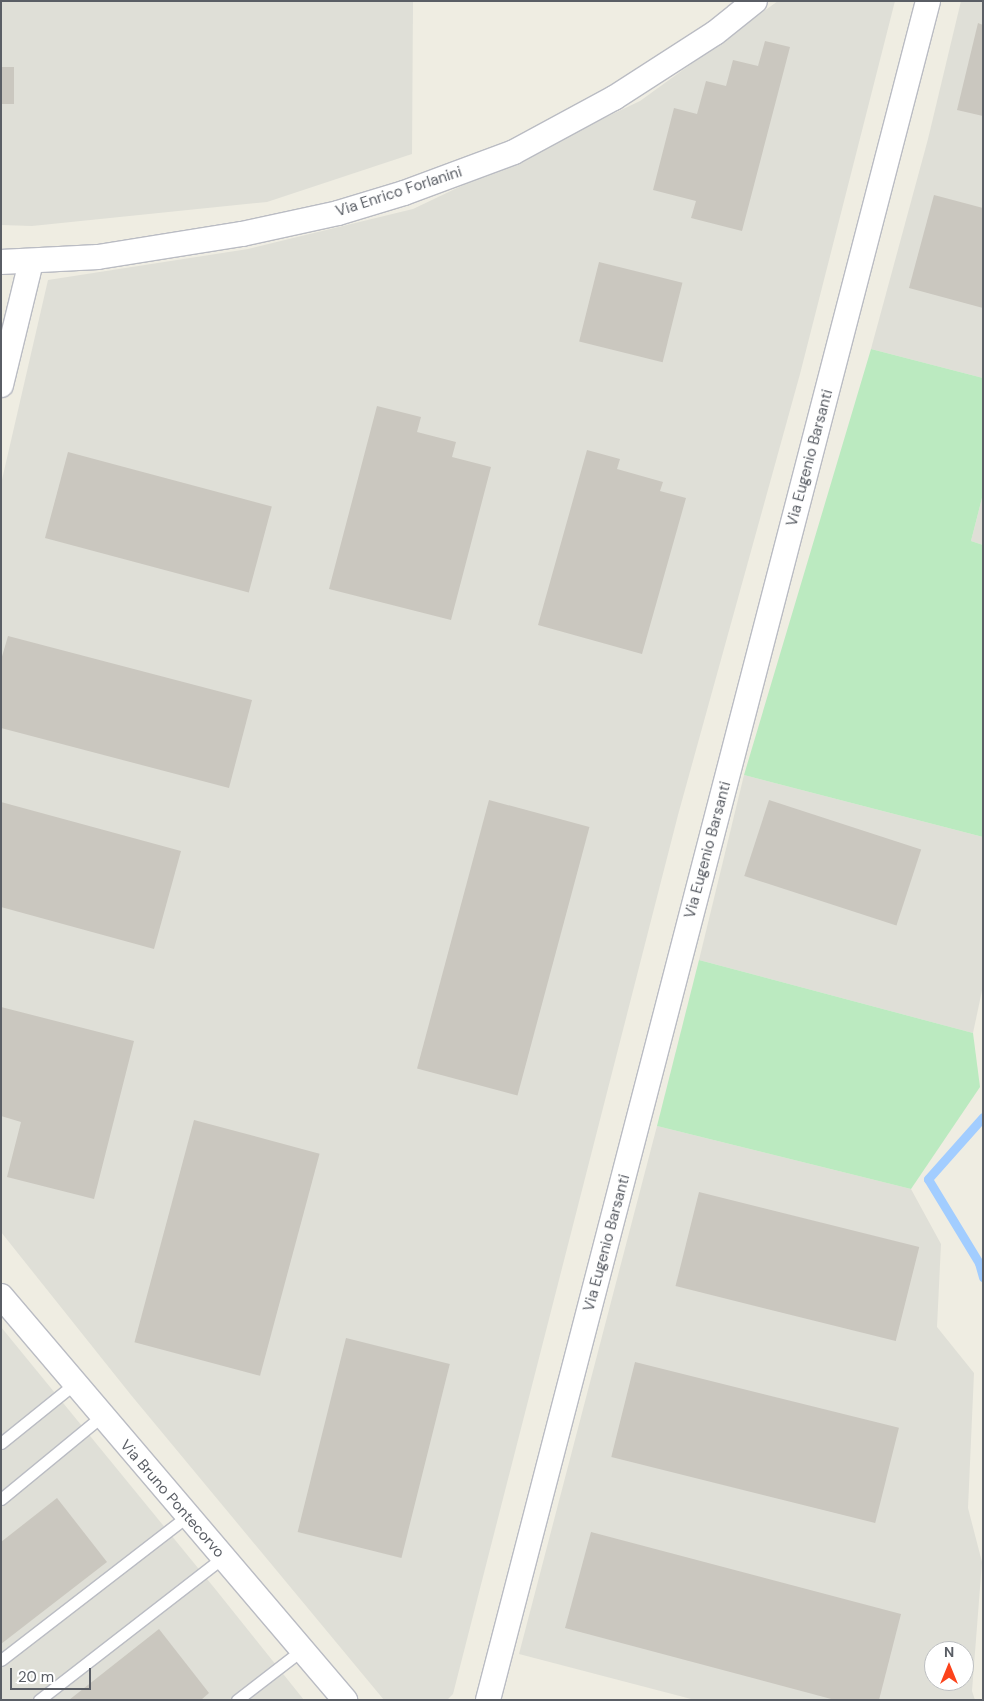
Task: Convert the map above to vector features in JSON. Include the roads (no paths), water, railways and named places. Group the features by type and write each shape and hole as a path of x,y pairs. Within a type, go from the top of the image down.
{"street":[{"name":"Via Enrico Forlanini","path":"1,262 31,262 127,253 290,225 438,180 514,152 614,98 715,33 755,1"},
{"name":"Via Eugenio Barsanti","path":"488,1700 928,1"},
{"path":"1,386 31,262"},
{"name":"Via Bruno Pontecorvo","path":"1,1296 101,1417 344,1700"}],"lane":[{"path":"1,1443 73,1384"},
{"path":"1,1499 101,1417"},
{"path":"1,1660 187,1516"},
{"path":"39,1700 222,1558"},
{"path":"237,1700 302,1650"}],"waterway":[{"path":"983,1117 928,1179 979,1263 983,1277"}]}
